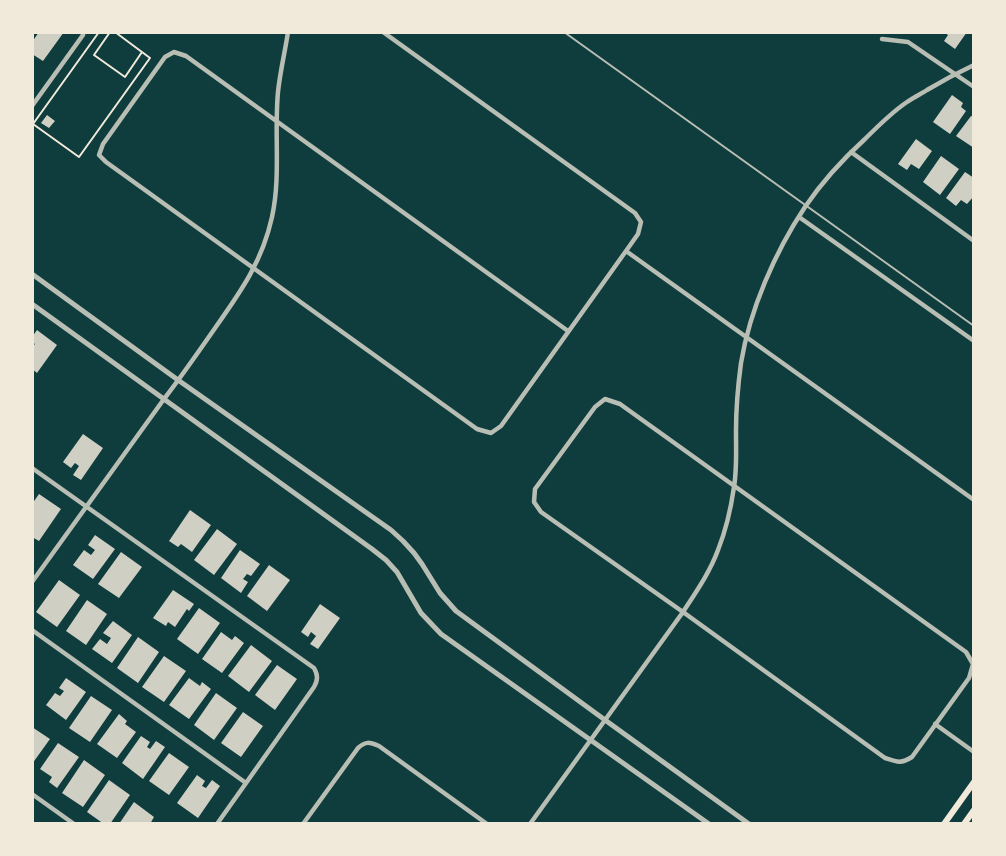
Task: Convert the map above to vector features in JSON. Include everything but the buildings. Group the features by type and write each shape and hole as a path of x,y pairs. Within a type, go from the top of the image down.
{"main road":[{"path":"944,824 974,782"},
{"path":"964,824 974,810"}],"street":[{"path":"32,106 84,32"},
{"path":"32,582 239,294 262,251 272,218 276,176 278,92 288,32"},
{"path":"382,32 635,213 641,222 638,234 626,251 501,426 491,433 477,429 106,162 99,155 103,144 166,56 174,52 186,56 568,331"},
{"path":"882,39 908,42 974,87"},
{"path":"530,824 683,612 718,550 734,486 737,400 747,338 755,311 776,258 799,217 840,164 880,124 908,102 974,65"},
{"path":"851,152 974,240"},
{"path":"799,217 974,341"},
{"path":"626,251 974,500"},
{"path":"32,274 178,380 391,530 422,564 440,593 456,611 749,824"},
{"path":"32,304 379,554 397,572 421,613 441,634 709,824"},
{"path":"606,399 620,404 734,486 966,652 973,664 969,678 912,757 905,762 895,762 885,758 541,512 534,502 535,489 595,407 606,399"},
{"path":"32,468 314,668 318,676 314,687 217,824"},
{"path":"32,630 246,783"},
{"path":"935,724 974,752"},
{"path":"304,824 358,748 366,742 379,746 487,824"},
{"path":"32,794 74,824"}],"lane":[{"path":"564,32 974,326"}],"path":[{"path":"99,32 33,124 79,157 150,58 115,32"},
{"path":"110,32 94,55 125,77 142,52"}]}
